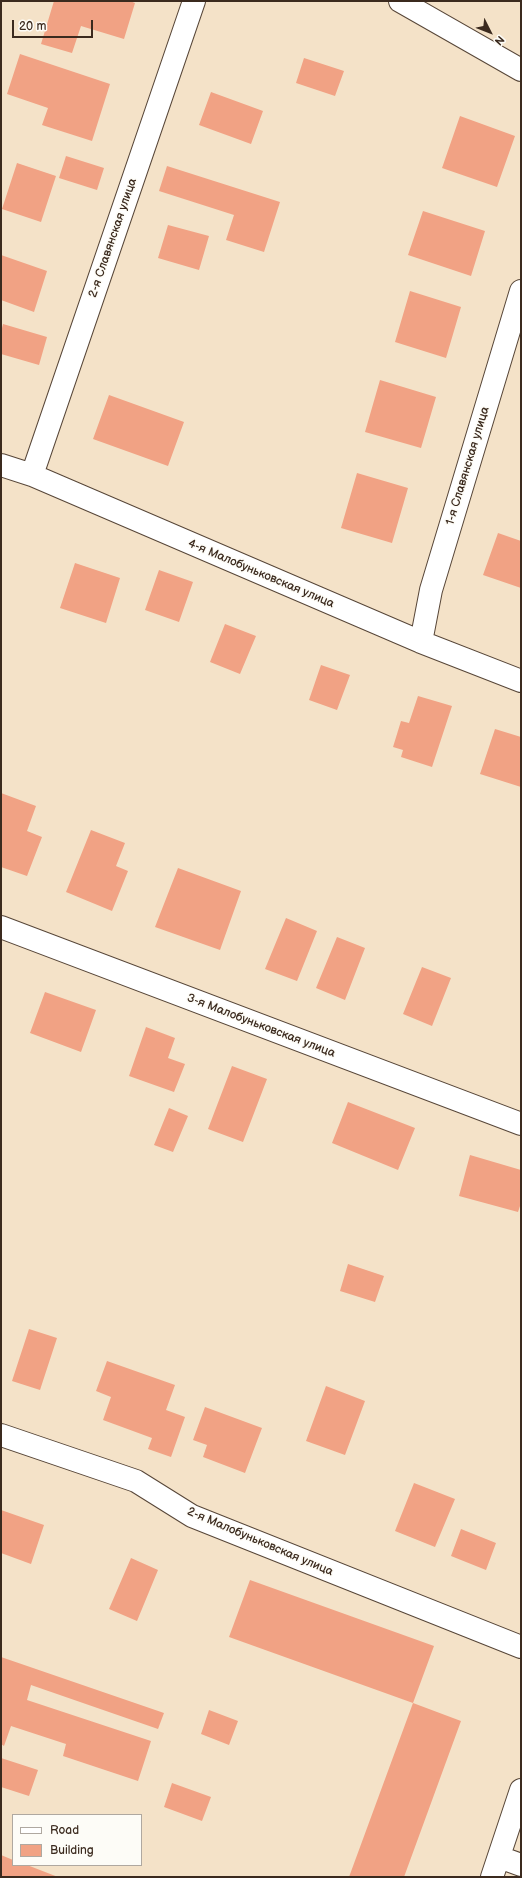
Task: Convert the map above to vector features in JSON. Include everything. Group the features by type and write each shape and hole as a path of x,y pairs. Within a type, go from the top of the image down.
{"street":[{"name":"2-я Славянская улица","path":"32,475 194,1"},
{"path":"400,1 521,70"},
{"name":"1-я Славянская улица","path":"420,642 431,590 521,291"},
{"name":"4-я Малобуньковская улица","path":"1,465 32,475 420,642 521,681"},
{"name":"3-я Малобуньковская улица","path":"1,928 521,1124"},
{"name":"2-я Малобуньковская улица","path":"1,1435 136,1480 192,1516 521,1647"},
{"path":"521,1790 496,1867 521,1865"}],"building":[{"path":"54,1 130,1 135,3 124,39 81,26 72,53 41,44"},
{"path":"20,54 110,84 92,141 42,125 48,108 7,94"},
{"path":"304,58 344,71 335,96 296,83"},
{"path":"211,92 263,111 251,144 199,125"},
{"path":"460,116 515,136 497,187 442,168"},
{"path":"66,156 104,168 97,190 59,178"},
{"path":"17,163 56,176 41,222 2,209"},
{"path":"167,166 280,202 264,252 226,240 234,215 159,191"},
{"path":"423,211 485,231 471,276 408,255"},
{"path":"168,225 209,236 199,270 158,258"},
{"path":"1,255 47,271 34,312 1,300"},
{"path":"410,291 461,307 446,358 395,342"},
{"path":"3,324 47,337 39,365 1,354 1,332"},
{"path":"380,380 436,397 421,448 365,432"},
{"path":"109,395 184,422 168,466 93,439"},
{"path":"357,473 408,488 392,543 341,528"},
{"path":"498,533 521,541 521,588 483,575"},
{"path":"75,563 120,578 106,623 60,608"},
{"path":"159,570 193,582 179,622 145,610"},
{"path":"225,624 256,636 240,674 210,662"},
{"path":"321,665 350,675 337,710 309,700"},
{"path":"418,696 452,706 432,767 401,757 403,750 393,747 401,721 409,723"},
{"path":"495,729 521,737 521,787 480,774"},
{"path":"1,793 36,806 27,831 42,837 27,876 1,867"},
{"path":"91,830 125,843 116,866 128,871 112,911 66,892"},
{"path":"178,868 241,891 220,950 155,927"},
{"path":"286,918 317,931 297,981 265,969"},
{"path":"337,937 365,948 345,1000 316,988"},
{"path":"422,967 451,978 432,1026 403,1014"},
{"path":"45,992 96,1010 81,1052 30,1033"},
{"path":"146,1027 175,1038 168,1058 185,1064 174,1092 129,1076"},
{"path":"232,1066 267,1079 243,1142 208,1129"},
{"path":"348,1102 415,1128 398,1170 332,1143"},
{"path":"169,1108 188,1116 173,1152 154,1145"},
{"path":"470,1155 521,1170 521,1203 518,1212 459,1196"},
{"path":"348,1264 384,1276 375,1302 340,1291"},
{"path":"29,1329 57,1338 40,1390 12,1381"},
{"path":"107,1361 175,1385 166,1410 185,1417 171,1457 148,1449 152,1438 103,1420 111,1397 96,1391"},
{"path":"326,1386 365,1401 345,1455 306,1441"},
{"path":"205,1407 262,1428 245,1473 203,1457 207,1445 193,1440"},
{"path":"414,1483 455,1499 435,1547 395,1531"},
{"path":"1,1510 44,1525 31,1564 1,1553"},
{"path":"461,1529 496,1543 486,1570 451,1556"},
{"path":"131,1558 158,1570 137,1621 109,1609"},
{"path":"250,1580 434,1646 413,1703 229,1637"},
{"path":"1,1657 164,1713 158,1729 31,1685 27,1700 151,1741 138,1781 63,1756 66,1744 11,1726 4,1746 1,1744"},
{"path":"413,1703 461,1721 404,1877 349,1877"},
{"path":"209,1710 238,1721 229,1745 201,1734"},
{"path":"1,1758 38,1770 29,1796 1,1787"},
{"path":"172,1783 211,1797 202,1821 164,1807"},
{"path":"1,1855 12,1860 12,1866 30,1866 58,1877 1,1877"}]}
